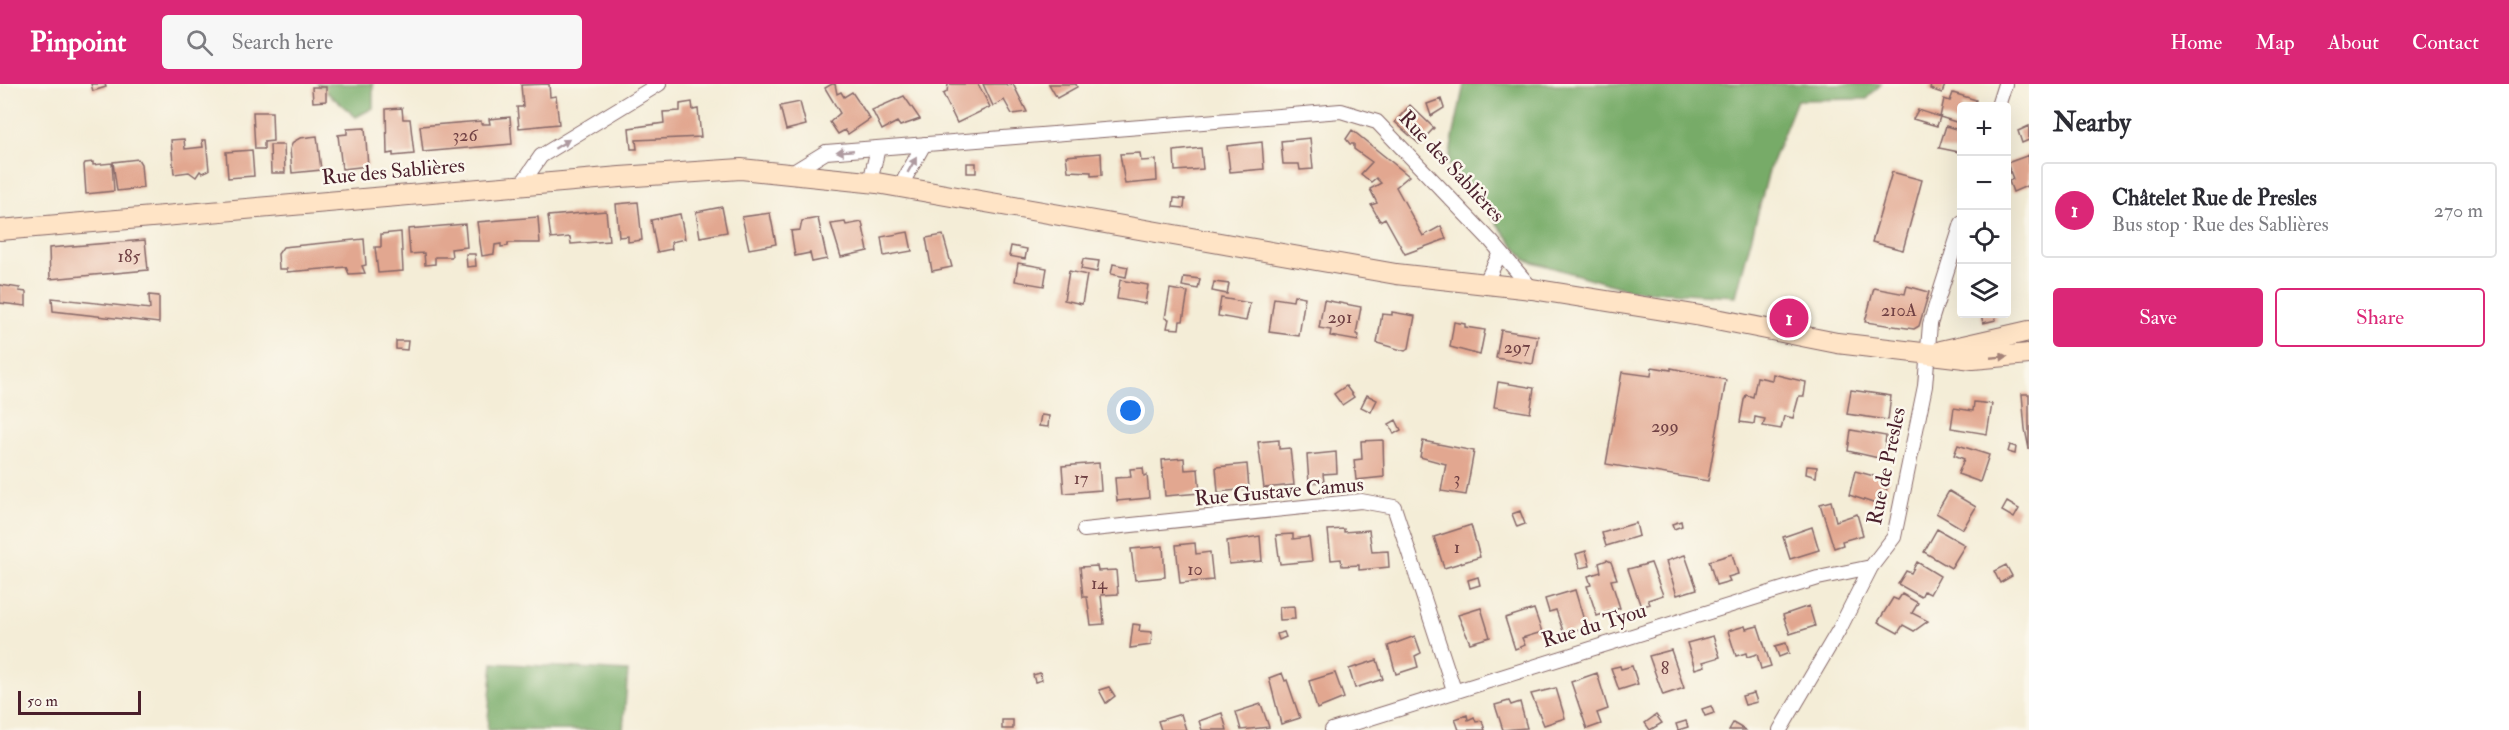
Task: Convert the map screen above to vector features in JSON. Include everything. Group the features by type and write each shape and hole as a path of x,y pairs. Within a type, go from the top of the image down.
{"main road":[{"name":"Rue des Sablières","path":"0,230 522,185 741,169 870,182 1384,272 1532,289 1701,316 1837,343 1973,359 2028,354"},
{"path":"1926,354 2026,332 2028,354"}],"street":[{"path":"522,185 541,156 659,84"},
{"path":"1999,102 2005,84"},
{"name":"Rue des Sablières","path":"790,174 826,153 1341,111 1377,122 1532,289"},
{"path":"900,187 924,144"},
{"path":"870,182 878,148"},
{"name":"Rue de Presles","path":"1780,730 1840,628 1871,567 1893,537 1925,386 1930,324 1957,239"},
{"path":"1485,284 1500,253"},
{"name":"Rue Gustave Camus","path":"1084,530 1361,501 1394,507 1454,690"},
{"name":"Rue du Tyou","path":"1332,730 1818,578 1871,567"}],"green space":[{"path":"317,84 373,84 373,108 356,117"},
{"path":"1464,84 1881,84 1867,99 1797,100 1770,167 1736,296 1630,290 1526,260 1448,163"},
{"path":"493,663 628,671 623,730 487,730"}],"building":[{"path":"91,84 105,84 106,87 93,91"},
{"path":"549,84 550,97 556,96 559,124 519,128 517,107 523,107 521,85"},
{"path":"835,84 837,94 841,92 844,97 852,92 870,119 848,134 845,130 838,134 830,122 840,113 825,88"},
{"path":"948,84 978,84 990,107 957,123 943,94 947,92"},
{"path":"983,84 1006,84 1007,86 1013,84 1027,112 1012,114 1004,100 993,106"},
{"path":"1049,84 1076,84 1077,87 1057,98"},
{"path":"1931,84 1945,85 1942,93 1930,89"},
{"path":"312,87 326,87 326,101 313,102"},
{"path":"1953,93 1976,100 1975,102 1957,102 1957,122 1940,117 1944,99 1950,101"},
{"path":"904,96 920,119 900,126 897,122 882,130 872,110"},
{"path":"1441,99 1444,108 1431,116 1427,104"},
{"path":"692,102 693,110 698,109 701,137 636,140 637,149 631,149 629,128 664,123 663,112 680,111 680,104"},
{"path":"800,102 806,125 786,130 780,106"},
{"path":"1410,105 1434,128 1419,144 1395,122"},
{"path":"402,108 403,119 410,119 414,154 393,156 393,153 387,154 386,109"},
{"path":"1918,110 1940,117 1937,126 1913,119"},
{"path":"253,112 272,112 273,141 264,142 264,149 255,149"},
{"path":"510,117 512,144 423,152 420,126 481,121 481,124 490,124 489,119"},
{"path":"1946,126 1957,129 1957,152 1939,148"},
{"path":"2029,126 2029,140 2022,143 2018,131"},
{"path":"365,128 368,166 342,169 338,135 347,134 347,129"},
{"path":"1352,130 1409,176 1396,187 1423,236 1441,226 1446,239 1405,254 1385,218 1380,221 1371,205 1377,203 1370,189 1381,183 1376,178 1371,182 1361,174 1372,162 1354,149 1354,144 1350,144 1346,139"},
{"path":"317,136 321,170 292,173 290,149 293,142 300,138"},
{"path":"1310,138 1313,169 1300,170 1299,164 1283,164 1281,141"},
{"path":"184,139 185,149 203,147 202,140 206,140 209,170 202,173 200,171 196,177 189,172 174,174 171,140"},
{"path":"1262,142 1264,169 1230,172 1227,146"},
{"path":"270,145 284,145 285,173 271,173"},
{"path":"1201,148 1203,169 1175,171 1174,151"},
{"path":"252,150 254,176 228,178 226,152"},
{"path":"1101,153 1102,175 1091,176 1091,172 1068,171 1066,156"},
{"path":"1140,153 1141,161 1156,160 1157,181 1125,184 1120,154"},
{"path":"2029,155 2029,185 2013,192 2011,186 2013,179 2011,162"},
{"path":"138,159 141,164 143,188 117,191 113,162"},
{"path":"93,162 93,165 112,163 114,191 86,194 84,165"},
{"path":"967,163 976,163 976,173 967,173"},
{"path":"1892,172 1922,180 1903,250 1872,242"},
{"path":"1174,198 1185,199 1184,208 1173,207"},
{"path":"638,202 642,240 628,242 628,236 619,237 616,204"},
{"path":"722,207 727,232 700,237 696,212"},
{"path":"606,211 609,241 571,244 570,237 551,239 548,216"},
{"path":"770,213 776,244 749,249 742,217"},
{"path":"680,214 685,239 671,242 672,249 657,252 651,220"},
{"path":"538,217 540,243 508,243 508,246 501,247 501,244 495,245 494,254 482,256 477,222"},
{"path":"818,218 827,259 812,262 810,253 795,256 791,231 800,230 802,221"},
{"path":"845,222 846,225 862,222 868,251 841,257 831,224"},
{"path":"465,224 467,247 451,249 452,257 435,257 435,264 425,265 424,253 410,254 408,229"},
{"path":"401,232 403,271 378,273 375,247 381,247 381,234"},
{"path":"908,232 912,251 884,256 881,237"},
{"path":"943,235 952,267 932,271 926,238"},
{"path":"364,239 366,265 362,266 365,273 349,274 346,267 287,272 287,269 279,269 278,254 283,247"},
{"path":"145,240 148,270 50,279 49,248"},
{"path":"1011,246 1027,249 1025,259 1009,256"},
{"path":"466,254 475,254 476,266 467,267"},
{"path":"1083,259 1099,261 1097,272 1081,269"},
{"path":"1018,263 1047,268 1044,286 1015,281"},
{"path":"1113,264 1128,267 1126,277 1111,274"},
{"path":"1069,271 1087,275 1082,304 1064,300"},
{"path":"1184,277 1200,279 1198,289 1182,286"},
{"path":"1120,280 1148,285 1145,304 1117,299"},
{"path":"1214,282 1229,284 1227,294 1212,291"},
{"path":"0,285 20,288 19,291 26,292 26,306 0,303"},
{"path":"1907,286 1929,292 1919,326 1914,329 1865,322 1874,288 1905,294"},
{"path":"1170,289 1188,292 1183,321 1180,321 1179,329 1167,328 1169,319 1165,318"},
{"path":"149,295 159,296 159,323 53,311 52,298 150,309"},
{"path":"1294,295 1305,297 1299,336 1269,332 1274,298 1293,301"},
{"path":"1221,298 1250,303 1246,321 1218,316"},
{"path":"1324,300 1361,307 1356,334 1359,335 1358,341 1330,336 1331,330 1319,328"},
{"path":"1392,312 1415,316 1409,348 1405,351 1377,343 1382,314 1392,315"},
{"path":"1982,318 1996,318 1996,320 1983,323"},
{"path":"1454,322 1465,324 1465,327 1485,330 1480,355 1450,347"},
{"path":"1501,330 1538,336 1533,364 1496,358"},
{"path":"396,341 408,341 407,350 396,349"},
{"path":"1652,367 1671,370 1671,368 1726,380 1708,481 1606,464 1622,372 1651,376"},
{"path":"1773,374 1806,382 1804,396 1799,396 1793,418 1784,416 1781,429 1763,426 1765,419 1755,417 1754,424 1740,422 1744,400 1746,395 1753,397 1757,377 1772,380"},
{"path":"1498,382 1534,388 1530,413 1494,407"},
{"path":"1346,386 1354,397 1342,405 1334,394"},
{"path":"1851,390 1891,396 1888,420 1847,414"},
{"path":"2022,394 2029,394 2029,449 2025,429"},
{"path":"1367,395 1377,400 1371,412 1361,407"},
{"path":"1974,402 1992,404 1987,434 1951,428 1954,408 1973,411"},
{"path":"1041,415 1049,416 1048,427 1039,426"},
{"path":"1396,420 1401,430 1394,434 1389,424"},
{"path":"1851,430 1886,436 1883,459 1848,451"},
{"path":"1279,440 1279,449 1290,448 1294,485 1264,488 1258,442"},
{"path":"1383,440 1384,477 1356,480 1354,460 1362,459 1361,441"},
{"path":"1423,441 1474,451 1466,495 1441,491 1446,464 1420,457"},
{"path":"1958,445 1989,455 1980,482 1958,474 1964,459 1954,455"},
{"path":"2010,445 2016,447 2015,454 2008,452"},
{"path":"1336,452 1337,473 1323,474 1324,482 1309,483 1307,455"},
{"path":"1184,458 1185,470 1198,469 1200,493 1165,496 1162,460"},
{"path":"1099,463 1101,490 1064,493 1062,466"},
{"path":"1247,464 1249,489 1218,492 1216,467"},
{"path":"1807,466 1817,467 1816,477 1806,474"},
{"path":"1143,468 1144,476 1147,475 1149,498 1117,501 1115,478 1131,477 1130,469"},
{"path":"1855,471 1889,480 1882,506 1849,495"},
{"path":"1949,491 1976,507 1963,529 1936,513"},
{"path":"1831,501 1836,521 1857,514 1863,535 1842,541 1843,545 1834,548 1820,504"},
{"path":"2007,502 2019,509 2014,518 2002,511"},
{"path":"1520,511 1525,524 1517,527 1512,514"},
{"path":"1681,521 1682,526 1674,529 1672,524"},
{"path":"1636,523 1639,536 1606,546 1602,533"},
{"path":"1471,525 1480,557 1444,568 1434,537"},
{"path":"1812,527 1819,550 1790,559 1783,537"},
{"path":"1344,529 1344,532 1369,530 1372,552 1388,551 1389,567 1359,570 1359,565 1342,566 1341,559 1331,560 1328,530"},
{"path":"1937,529 1965,545 1951,568 1924,552"},
{"path":"1293,534 1293,539 1309,537 1312,561 1280,564 1276,535"},
{"path":"1260,536 1262,561 1229,564 1227,541"},
{"path":"1195,543 1196,554 1210,552 1213,580 1180,583 1176,545"},
{"path":"1163,546 1165,577 1135,580 1131,549"},
{"path":"1586,551 1590,566 1580,568 1576,554"},
{"path":"1732,554 1738,574 1728,577 1730,581 1716,585 1709,561"},
{"path":"1685,555 1697,589 1677,595 1666,561"},
{"path":"1607,560 1611,562 1617,579 1611,580 1620,608 1597,616 1587,586 1591,585 1588,576 1601,572 1599,563"},
{"path":"1917,562 1940,576 1930,594 1924,591 1921,597 1898,584 1906,571 1911,573"},
{"path":"1651,563 1663,595 1648,600 1650,604 1641,607 1628,569"},
{"path":"2006,565 2012,576 2000,583 1994,571"},
{"path":"1097,566 1098,571 1116,570 1118,594 1101,595 1104,624 1091,625 1087,597 1083,597 1080,567"},
{"path":"1478,577 1480,585 1470,588 1468,580"},
{"path":"1575,590 1586,627 1564,634 1556,610 1549,612 1545,599"},
{"path":"1902,594 1918,603 1912,613 1928,621 1914,631 1903,625 1898,633 1878,622 1893,598 1898,600"},
{"path":"1294,606 1295,619 1280,620 1279,607"},
{"path":"1809,606 1815,626 1790,634 1783,615"},
{"path":"1481,608 1490,637 1470,643 1458,615"},
{"path":"1534,609 1542,632 1522,638 1525,645 1515,649 1505,618"},
{"path":"1133,624 1140,625 1139,631 1152,632 1151,645 1130,648"},
{"path":"1745,626 1746,629 1758,626 1771,666 1761,669 1757,654 1747,657 1746,653 1736,656 1728,631"},
{"path":"1284,632 1286,637 1279,640 1277,634"},
{"path":"1415,636 1421,653 1415,656 1418,667 1396,674 1388,646"},
{"path":"1713,636 1720,657 1703,662 1705,666 1695,669 1687,643"},
{"path":"1786,643 1789,653 1779,657 1775,646"},
{"path":"1671,650 1684,688 1663,695 1649,656"},
{"path":"1377,660 1383,679 1355,688 1349,669"},
{"path":"1620,666 1621,669 1632,666 1638,684 1619,690 1611,668"},
{"path":"1040,673 1042,680 1035,682 1033,675"},
{"path":"1282,673 1285,681 1287,680 1300,718 1281,724 1269,678"},
{"path":"1335,673 1344,698 1317,709 1309,681"},
{"path":"1597,673 1608,709 1597,713 1601,724 1587,729 1571,682"},
{"path":"1109,687 1115,696 1106,703 1099,690"},
{"path":"1556,688 1565,718 1544,725 1531,694"},
{"path":"1754,693 1757,702 1745,705 1742,696"},
{"path":"1509,701 1511,705 1520,702 1527,728 1503,730 1495,705"},
{"path":"1261,704 1269,727 1241,730 1236,712"},
{"path":"1711,706 1714,713 1705,716 1702,709"},
{"path":"1222,713 1227,730 1202,730 1199,721"},
{"path":"1181,714 1186,730 1161,730 1158,721"},
{"path":"1467,715 1468,720 1474,717 1476,722 1482,721 1485,730 1459,730 1455,719"},
{"path":"1656,715 1662,723 1650,730 1645,723"},
{"path":"1002,720 1013,720 1013,729 1002,729"},
{"path":"1686,721 1688,727 1678,730 1676,724"},
{"path":"1733,723 1745,730 1729,730"}],"place":[{"name":"Châtelet Rue de Presles","path":"1789,318"}]}
